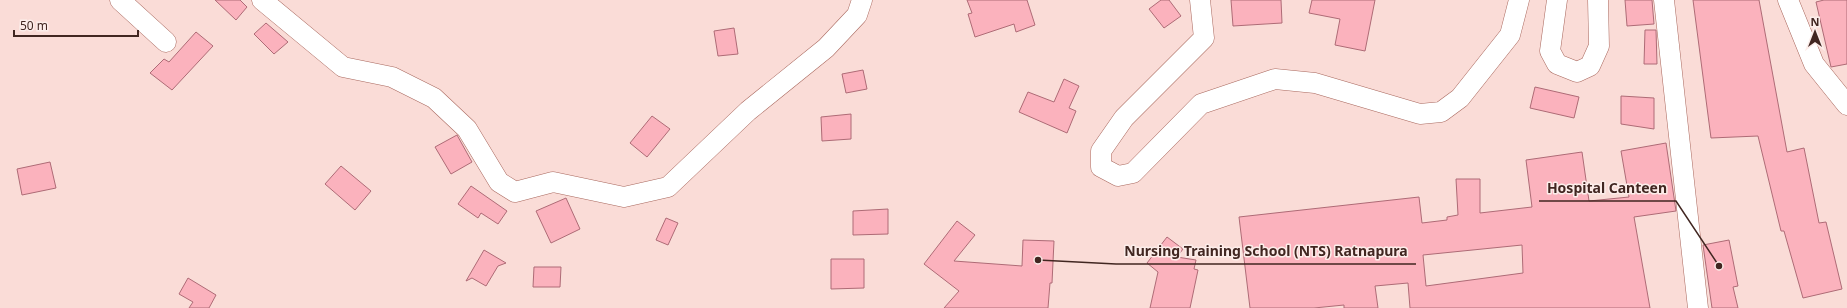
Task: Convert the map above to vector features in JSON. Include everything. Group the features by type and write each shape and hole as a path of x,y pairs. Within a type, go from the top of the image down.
{"street":[{"path":"120,0 166,42"},
{"path":"262,0 343,67 392,77 434,98 467,129 499,182 516,192 553,182 624,197 668,187 748,111 826,48 857,14 862,0"},
{"path":"1200,0 1204,38 1124,118 1101,151 1101,167 1118,176 1133,173 1201,104 1275,79 1315,83 1420,114 1441,112 1460,98 1510,35 1519,0"},
{"path":"1557,0 1550,51 1557,64 1577,72 1590,66 1599,46 1598,0"},
{"path":"1664,0 1698,308"},
{"path":"1788,0 1814,64 1847,105"}],"building":[{"path":"215,0 240,0 247,7 236,20"},
{"path":"967,0 1027,0 1035,25 1016,32 1014,24 975,37 968,14 972,13"},
{"path":"1161,0 1169,0 1181,16 1164,28 1149,9"},
{"path":"1231,0 1281,0 1282,23 1233,26"},
{"path":"1312,0 1375,0 1365,51 1335,45 1340,19 1309,13"},
{"path":"1625,0 1652,0 1654,24 1627,26"},
{"path":"1693,0 1759,0 1787,152 1804,148 1819,223 1826,222 1842,289 1803,298 1784,231 1781,231 1758,136 1711,138"},
{"path":"1824,0 1847,0 1847,64 1831,67 1816,2"},
{"path":"266,23 288,42 274,54 254,34"},
{"path":"734,28 738,54 718,56 714,31"},
{"path":"1645,30 1656,30 1657,64 1644,64"},
{"path":"196,32 213,46 172,90 150,73 164,59 169,62"},
{"path":"863,70 867,89 846,93 842,74"},
{"path":"1064,79 1079,86 1069,108 1076,111 1067,133 1019,112 1028,92 1054,102"},
{"path":"1535,87 1579,97 1574,118 1530,108"},
{"path":"1621,96 1654,98 1654,129 1621,124"},
{"path":"851,114 851,139 822,141 821,117"},
{"path":"652,116 670,129 647,157 630,143"},
{"path":"457,135 472,162 451,174 435,147"},
{"path":"1666,143 1676,211 1634,217 1650,308 1410,308 1408,283 1375,286 1378,308 1344,308 1344,305 1314,308 1250,308 1239,217 1419,197 1422,223 1447,220 1447,217 1458,215 1456,179 1480,179 1480,213 1532,207 1526,160 1582,152 1589,201 1629,197 1621,151","holes":["1522,245 1523,273 1426,286 1423,255"]},
{"path":"50,162 56,188 22,195 17,169"},
{"path":"341,166 371,191 355,210 325,184"},
{"path":"471,186 507,211 498,224 481,213 478,218 458,204"},
{"path":"566,198 580,229 551,243 536,211"},
{"path":"888,209 888,234 853,235 853,211"},
{"path":"666,218 678,223 668,245 656,240"},
{"path":"957,221 975,235 954,261 1022,266 1023,240 1054,241 1052,283 1050,283 1048,308 944,308 959,291 924,264"},
{"path":"1167,237 1183,249 1177,257 1196,260 1194,269 1198,270 1190,308 1150,308 1158,272 1147,263"},
{"path":"1729,240 1738,286 1733,287 1738,308 1712,308 1703,245"},
{"path":"484,250 506,263 498,266 486,286 472,278 466,281"},
{"path":"831,259 864,259 864,288 831,289"},
{"path":"534,267 561,267 560,287 533,287"},
{"path":"188,278 216,295 209,308 189,308 193,302 179,294"}],"place":[{"name":"Nursing Training School (NTS) Ratnapura","path":"1038,260"},
{"name":"Hospital Canteen","path":"1719,266"}]}
